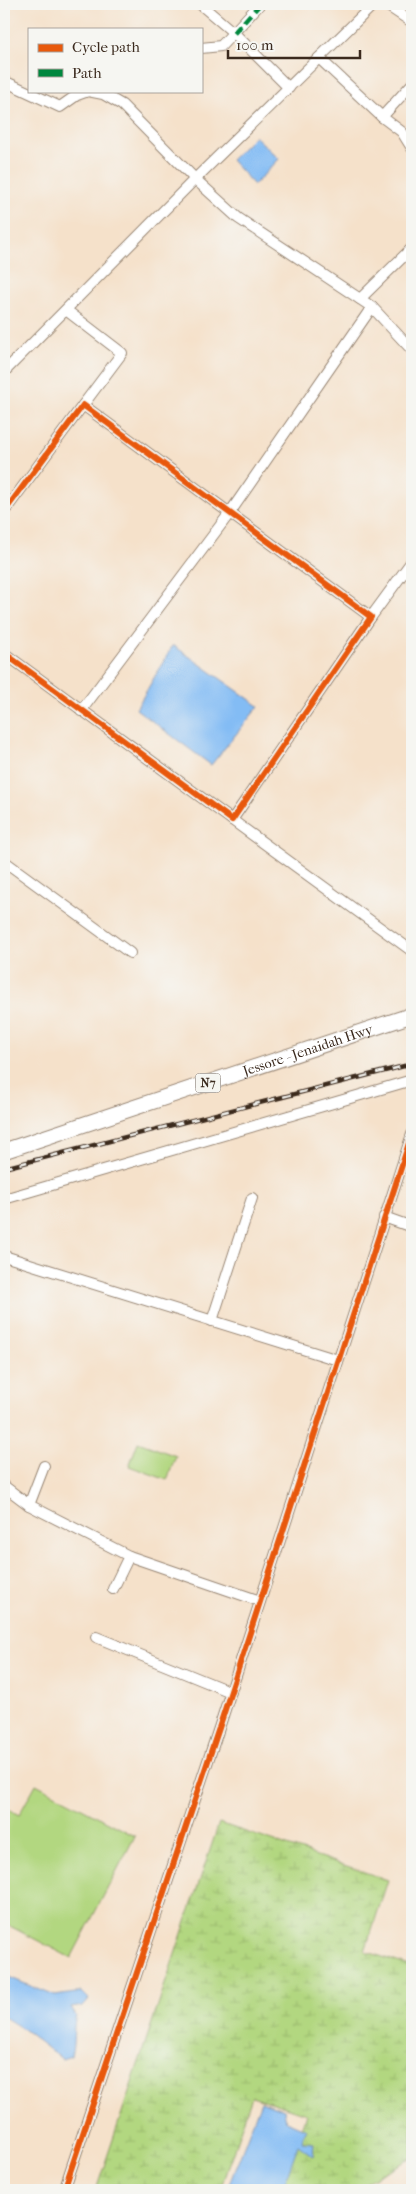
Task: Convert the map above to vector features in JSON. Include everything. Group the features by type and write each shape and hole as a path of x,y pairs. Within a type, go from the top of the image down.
{"highway":[{"name":"Jessore - Jenaidah Hwy","path":"4,1151 412,1015"}],"street":[{"path":"200,4 234,33 289,88"},
{"path":"202,48 218,48 260,4"},
{"path":"4,372 195,179 374,4"},
{"path":"385,4 412,22"},
{"path":"319,58 382,117 402,132 412,148"},
{"path":"4,81 28,92"},
{"path":"382,117 412,84"},
{"path":"29,92 60,106 85,92"},
{"path":"93,92 102,94 122,105 195,179 238,218 372,308 412,350"},
{"path":"360,299 412,248"},
{"path":"81,711 229,514 372,308"},
{"path":"4,512 122,352 66,310"},
{"path":"82,405 371,617"},
{"path":"232,820 412,560"},
{"path":"4,654 412,950"},
{"path":"4,861 130,953"},
{"path":"4,1199 412,1080"},
{"path":"64,2190 260,1601 412,1134"},
{"path":"212,1321 252,1198"},
{"path":"384,1217 412,1227"},
{"path":"4,1256 338,1360"},
{"path":"29,1505 44,1466"},
{"path":"4,1486 29,1505 129,1556 260,1601"},
{"path":"113,1589 129,1556"},
{"path":"96,1637 230,1692"}],"green space":[{"path":"138,1442 176,1456 167,1480 129,1466"},
{"path":"36,1784 135,1836 71,1958 4,1923 4,1807 19,1815"},
{"path":"219,1823 388,1880 365,1951 412,1967 412,2158 368,2181 365,2190 280,2190 306,2114 252,2096 220,2190 96,2190"}],"water":[{"path":"255,136 279,159 254,185 231,160"},
{"path":"173,645 259,706 211,765 136,709"},
{"path":"4,1973 11,1978 55,1996 82,1992 89,1999 83,2006 71,2008 76,2016 71,2056 62,2059 4,2017"},
{"path":"261,2101 284,2110 286,2121 307,2130 302,2142 314,2143 313,2156 298,2145 282,2190 227,2190"}],"railway":[{"path":"4,1168 412,1064"}],"marked path":[{"path":"234,33 260,4"}],"cycle path":[{"path":"4,512 83,405 371,617 232,820 4,653"},
{"path":"64,2190 219,1728 412,1134"}]}
